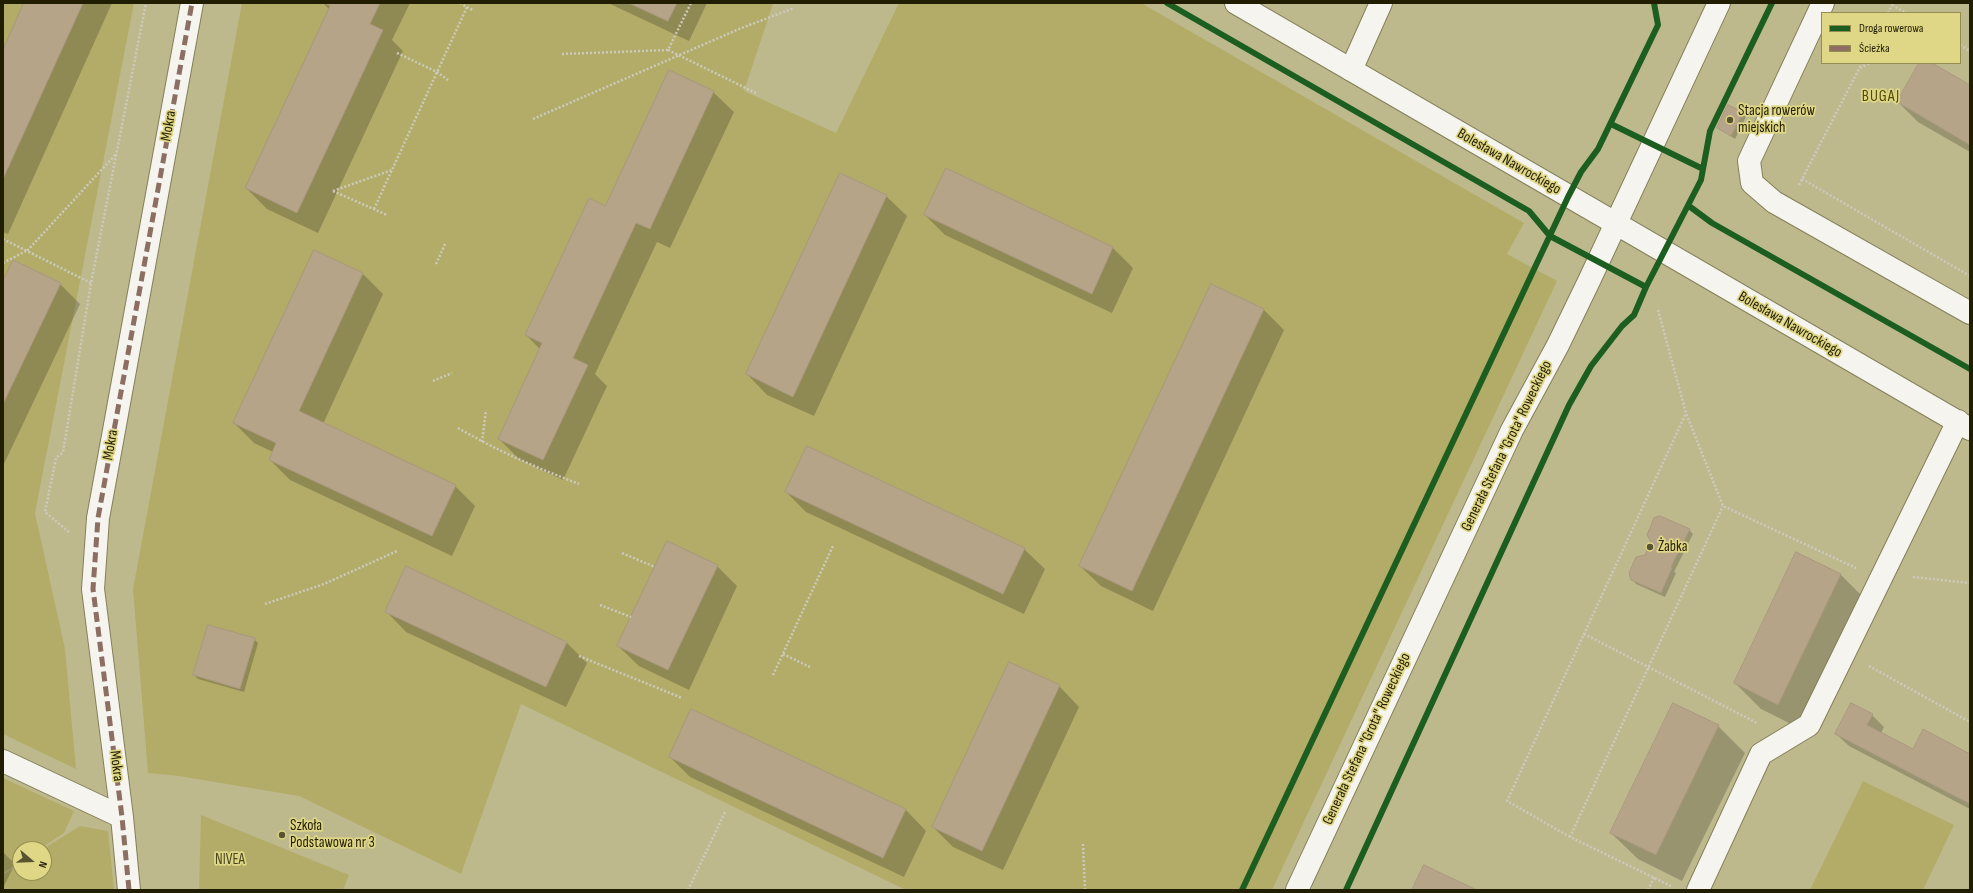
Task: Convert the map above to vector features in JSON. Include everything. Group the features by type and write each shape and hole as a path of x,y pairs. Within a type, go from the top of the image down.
{"street":[{"name":"Mokra","path":"129,890 122,817 93,590 98,518 192,3"},
{"name":"Bolesława Nawrockiego","path":"1236,3 1614,224 1964,425"},
{"path":"1351,70 1381,3"},
{"name":"Generała Stefana \"Grota\" Roweckiego","path":"1297,890 1512,430 1558,345 1719,3"},
{"path":"1823,3 1749,161 1752,182 1774,202 1970,313"},
{"path":"1698,890 1761,754 1809,725 1844,652 1964,425"},
{"path":"3,761 122,817"}],"path":[{"path":"70,533 45,512 56,458 63,452 91,283 146,3"},
{"path":"460,3 474,11"},
{"path":"668,50 691,3"},
{"path":"1893,4 1905,12"},
{"path":"374,209 467,7"},
{"path":"533,119 678,56 794,8"},
{"path":"1961,46 1970,50"},
{"path":"562,54 668,50 758,94"},
{"path":"397,53 437,72 448,80"},
{"path":"1786,209 1862,64"},
{"path":"1860,68 1868,64"},
{"path":"3,263 27,251 117,154"},
{"path":"386,215 333,191 392,170"},
{"path":"1802,179 1970,276"},
{"path":"3,239 91,283"},
{"path":"436,264 445,244"},
{"path":"1658,310 1686,413 1723,506 1859,570"},
{"path":"433,381 452,373"},
{"path":"482,442 486,410"},
{"path":"1648,890 1654,877 1570,837 1507,801 1686,413"},
{"path":"458,428 482,442 538,468 579,484"},
{"path":"1570,837 1723,506"},
{"path":"773,676 833,546"},
{"path":"266,604 324,584 397,551"},
{"path":"622,553 654,567"},
{"path":"600,605 631,617"},
{"path":"1584,634 1763,726"},
{"path":"1844,652 1970,722"},
{"path":"783,654 810,667"},
{"path":"579,656 682,698"},
{"path":"688,890 725,812"},
{"path":"1083,844 1085,890"}],"green space":[{"path":"3,3 134,3 35,513 65,649 76,769 3,734"},
{"path":"242,3 771,3 773,4 744,91 836,133 899,3 1141,3 1524,223 1507,254 1557,281 1272,890 906,890 521,704 461,874 299,796 179,776 148,773 133,589"},
{"path":"3,778 74,811 64,833 52,841 12,841 12,867 3,873"},
{"path":"1863,781 1954,825 1923,890 1810,890"},
{"name":"NIVEA","path":"201,815 349,875 343,890 199,890"},
{"path":"80,826 108,831 114,890 3,890 3,875 12,869 12,881 52,881 52,843"}],"building":[{"path":"24,3 83,3 3,179 3,50"},
{"path":"324,3 380,3 370,24 383,30 297,213 245,188 330,6"},
{"path":"629,3 677,3 668,21"},
{"path":"1918,64 1934,64 1970,85 1970,145 1897,102"},
{"path":"669,70 714,91 650,229 636,223 573,358 588,365 543,460 498,439 542,343 525,335 589,198 605,206"},
{"name":"Stacja rowerów miejskich","path":"1728,105 1743,112 1731,136 1717,128"},
{"path":"946,168 1113,247 1092,294 924,215"},
{"path":"840,173 887,195 793,397 746,374"},
{"path":"314,250 363,273 299,411 456,485 432,536 269,460 276,443 233,423"},
{"path":"13,260 61,283 3,404 3,281"},
{"path":"1211,284 1264,309 1132,591 1079,566"},
{"path":"807,446 1025,548 1003,594 785,492"},
{"path":"1660,516 1690,529 1671,567 1672,568 1661,593 1631,580 1629,573 1636,557 1645,555 1651,542 1647,535 1654,518"},
{"path":"667,541 718,565 668,670 617,646"},
{"path":"1796,552 1841,574 1778,705 1734,683"},
{"path":"406,566 567,642 546,687 385,612"},
{"path":"208,625 255,638 240,689 193,675"},
{"path":"1009,662 1060,685 982,851 932,827"},
{"path":"1673,703 1719,725 1656,855 1610,833"},
{"path":"1851,703 1873,714 1867,725 1913,749 1923,729 1970,754 1970,804 1835,734"},
{"path":"691,709 906,809 883,858 669,757"},
{"path":"1424,865 1447,876 1477,890 1412,890"}],"marked path":[{"path":"129,890 122,817 93,589 98,518 192,3"}],"cycle path":[{"path":"1167,3 1529,211 1550,236 1646,287 1701,180 1710,131 1772,3"},
{"path":"1242,890 1568,197 1581,172 1598,149 1658,25 1654,3"},
{"path":"1611,124 1703,169"},
{"path":"1689,206 1712,223 1970,369"},
{"path":"1346,890 1569,405 1591,366 1622,326 1634,315 1646,287"}],"place":[{"name":"Stacja rowerów miejskich","path":"1730,120"},
{"name":"Żabka","path":"1650,547"},
{"name":"Szkoła Podstawowa nr 3","path":"282,835"}],"district":[{"name":"BUGAJ","path":"1881,97"}]}
